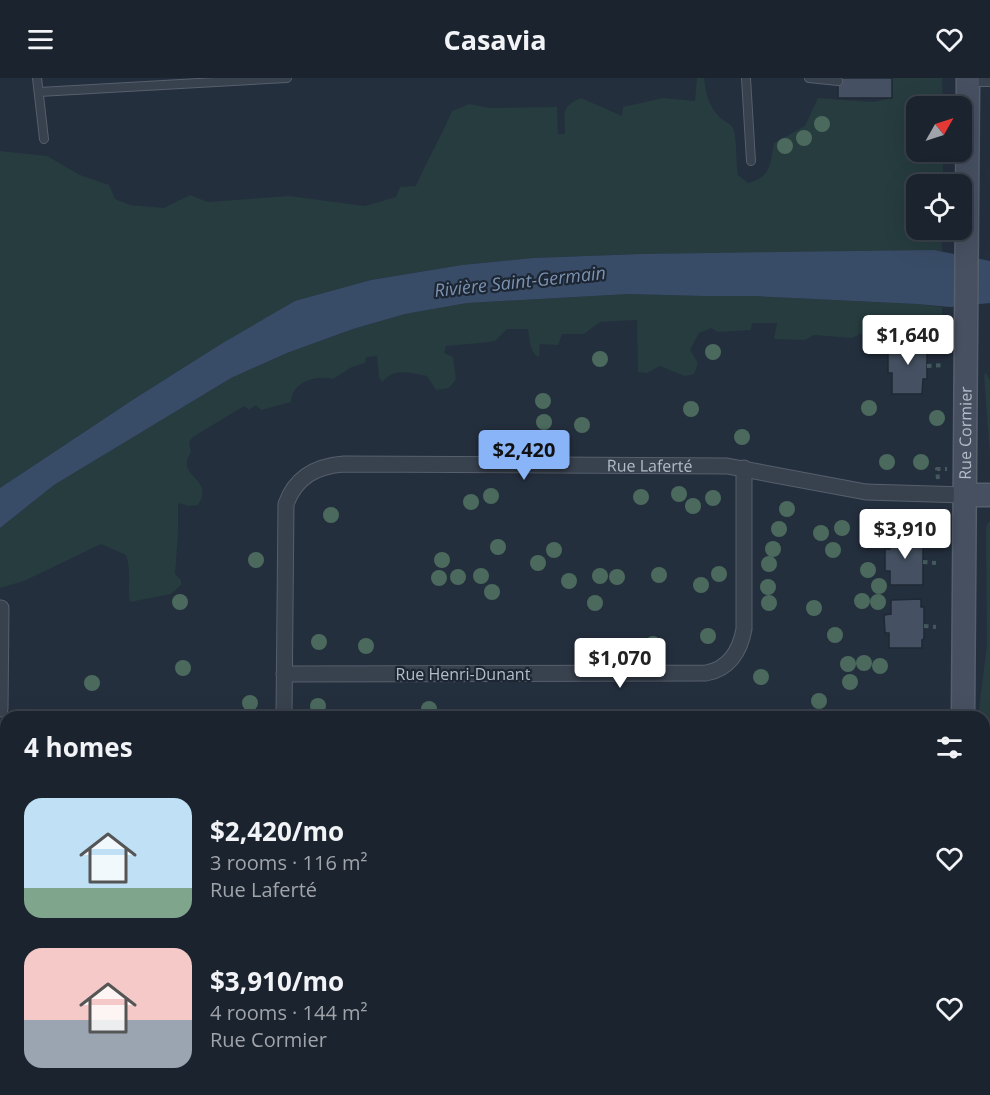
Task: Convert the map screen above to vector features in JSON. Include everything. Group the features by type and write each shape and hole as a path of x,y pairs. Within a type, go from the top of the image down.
{"street":[{"name":"Rue Cormier","path":"963,711 964,495 955,365 968,235 975,81"},
{"name":"Rue Laferté","path":"284,711 286,504 298,482 319,468 344,464 727,466 866,492 990,495"},
{"name":"Rue Henri-Dunant","path":"284,674 705,673 717,670 727,664 738,651 744,629 744,468"},
{"path":"0,709 1,608"}],"lane":[{"path":"37,78 44,139"},
{"path":"39,92 287,78"},
{"path":"746,78 751,160"},
{"path":"809,78 838,81"}],"path":[{"path":"927,366 955,365"},
{"path":"922,562 936,563"},
{"path":"924,626 936,627"}],"green space":[{"path":"697,78 704,78 711,106 718,116 733,128 738,175 748,183 765,174 770,164 774,143 805,126 818,98 873,102 892,98 892,78 942,78 943,96 906,96 906,162 943,162 943,174 906,174 906,240 942,240 942,252 641,254 533,258 462,265 371,280 295,302 221,344 0,488 0,151 47,156 80,175 109,185 115,199 130,205 164,208 190,195 208,202 289,196 365,206 396,197 400,187 416,186 452,111 469,104 489,108 557,107 558,134 565,134 566,108 581,98 622,116 623,107 663,98 695,101"},
{"path":"629,294 754,296 942,307 942,351 923,351 922,339 892,338 892,350 872,350 873,335 860,334 852,338 814,335 805,340 774,339 777,323 752,323 751,330 718,332 711,328 699,333 690,350 698,363 694,374 685,376 660,366 647,373 638,372 637,320 600,322 584,334 562,334 558,345 540,344 539,357 532,349 528,329 507,329 495,341 446,346 444,353 453,357 456,379 449,388 436,390 427,376 409,373 392,374 382,382 379,377 377,356 366,357 365,363 352,367 333,379 313,379 301,384 292,395 291,402 261,410 256,405 249,410 244,406 193,437 189,442 191,452 187,467 199,483 202,496 198,505 189,506 178,503 175,574 181,580 181,585 171,594 130,602 129,567 126,555 101,544 24,581 0,588 0,528 54,485 231,378 287,353 353,329 405,314 467,303"},
{"path":"986,373 990,381 990,455 984,375"},
{"path":"990,521 990,711 979,711 987,644 987,524"}],"water":[{"name":"Rivière Saint-Germain","path":"934,250 990,261 990,303 950,307 754,296 629,294 467,303 405,314 353,329 287,353 231,378 54,485 0,528 0,488 134,399 295,301 371,280 462,265 533,258 641,254"}],"building":[{"path":"838,78 892,78 892,98 838,98"},
{"path":"892,338 923,339 923,351 927,351 927,379 923,379 922,394 892,394 892,373 888,373 888,350 892,350"},
{"path":"890,536 923,536 923,585 890,585 890,571 885,571 885,549 890,549"},
{"path":"921,599 921,607 924,607 922,648 889,648 889,633 885,633 884,615 891,614 891,600"}]}
